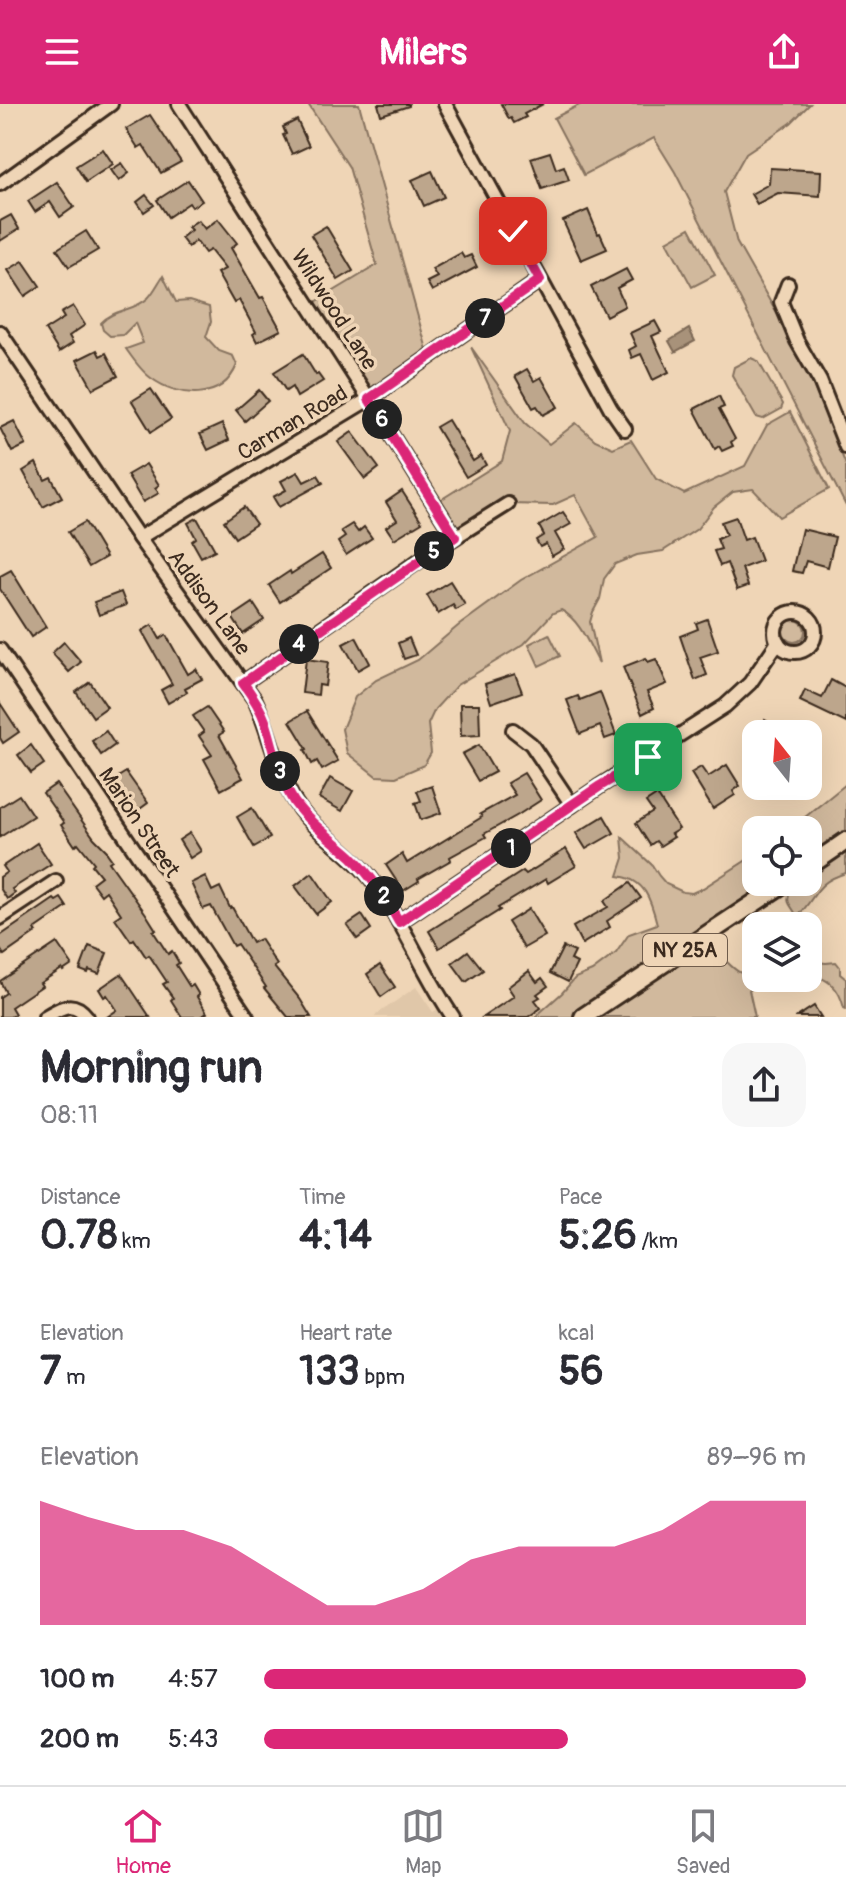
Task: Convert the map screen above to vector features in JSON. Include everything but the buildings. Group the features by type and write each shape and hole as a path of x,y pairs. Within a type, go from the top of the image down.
{"main road":[{"path":"822,857 846,841"},
{"name":"NY 25A","path":"583,1017 765,896"}],"street":[{"path":"0,184 111,104"},
{"name":"Wildwood Lane","path":"179,104 455,537"},
{"path":"445,104 611,409 625,429"},
{"name":"Carman Road","path":"139,538 369,399 540,280"},
{"path":"788,284 781,302 787,319 820,381 846,447"},
{"name":"Addison Lane","path":"0,332 139,538 255,700 264,719 277,765 293,800 311,822 370,877 453,1017"},
{"path":"243,683 508,504"},
{"path":"399,922 725,706 750,683 778,642"},
{"name":"Marion Street","path":"0,650 247,1017"},
{"path":"513,730 531,744 572,805"},
{"path":"0,918 56,881"},
{"path":"45,1017 69,1006 78,1008 87,1017"}],"shaded area":[{"path":"308,104 359,104 429,357 369,399 309,306 377,265 349,167"},
{"path":"581,104 810,104 791,123 746,153 724,192 737,243 802,358 846,465 846,506 675,172 654,138 584,175 554,118"},
{"path":"690,228 715,275 692,287 667,241"},
{"path":"163,276 176,302 189,301 209,307 211,322 206,337 219,351 233,356 237,365 230,377 210,391 174,390 147,375 126,349 143,343 135,323 123,335 110,336 103,330 101,323 106,318 143,302"},
{"path":"689,329 695,341 675,352 669,341"},
{"path":"471,347 525,423 549,444 576,423 595,440 613,448 631,440 656,479 684,494 745,466 767,425 790,412 829,489 779,517 753,489 733,492 714,507 697,529 663,551 637,555 615,564 604,579 590,622 599,663 574,620 561,610 553,613 524,644 457,685 435,709 428,724 431,753 424,765 396,777 376,776 347,753 342,729 355,697 376,680 418,660 521,580 598,537 575,495 553,505 508,504 455,537 434,504 502,461 510,431"},
{"path":"751,358 758,361 783,404 781,409 763,419 756,417 732,375 734,367"},
{"path":"794,620 802,623 805,631 802,639 794,642 786,639 783,631 786,623"},
{"path":"549,634 560,656 539,666 529,644"},
{"path":"846,784 846,873 822,886 822,816 806,816"},
{"path":"622,837 652,865 666,884 692,893 742,863 742,896 766,896 701,939 706,949 723,946 724,959 742,973 742,992 749,992 755,1017 535,1017 575,978 592,971 616,953 629,934 657,924 641,886 618,876 624,858"},
{"path":"789,896 813,896 801,912 794,912"},
{"path":"836,962 840,967 840,974 846,979 846,1009 844,1008 832,985 822,979 822,963"},
{"path":"416,987 433,1012 445,1005 453,1017 373,1017"}],"route":[{"path":"513,231 540,280 369,399 455,537 243,683 264,719 277,765 293,800 311,822 370,877 399,922 648,757"}]}
